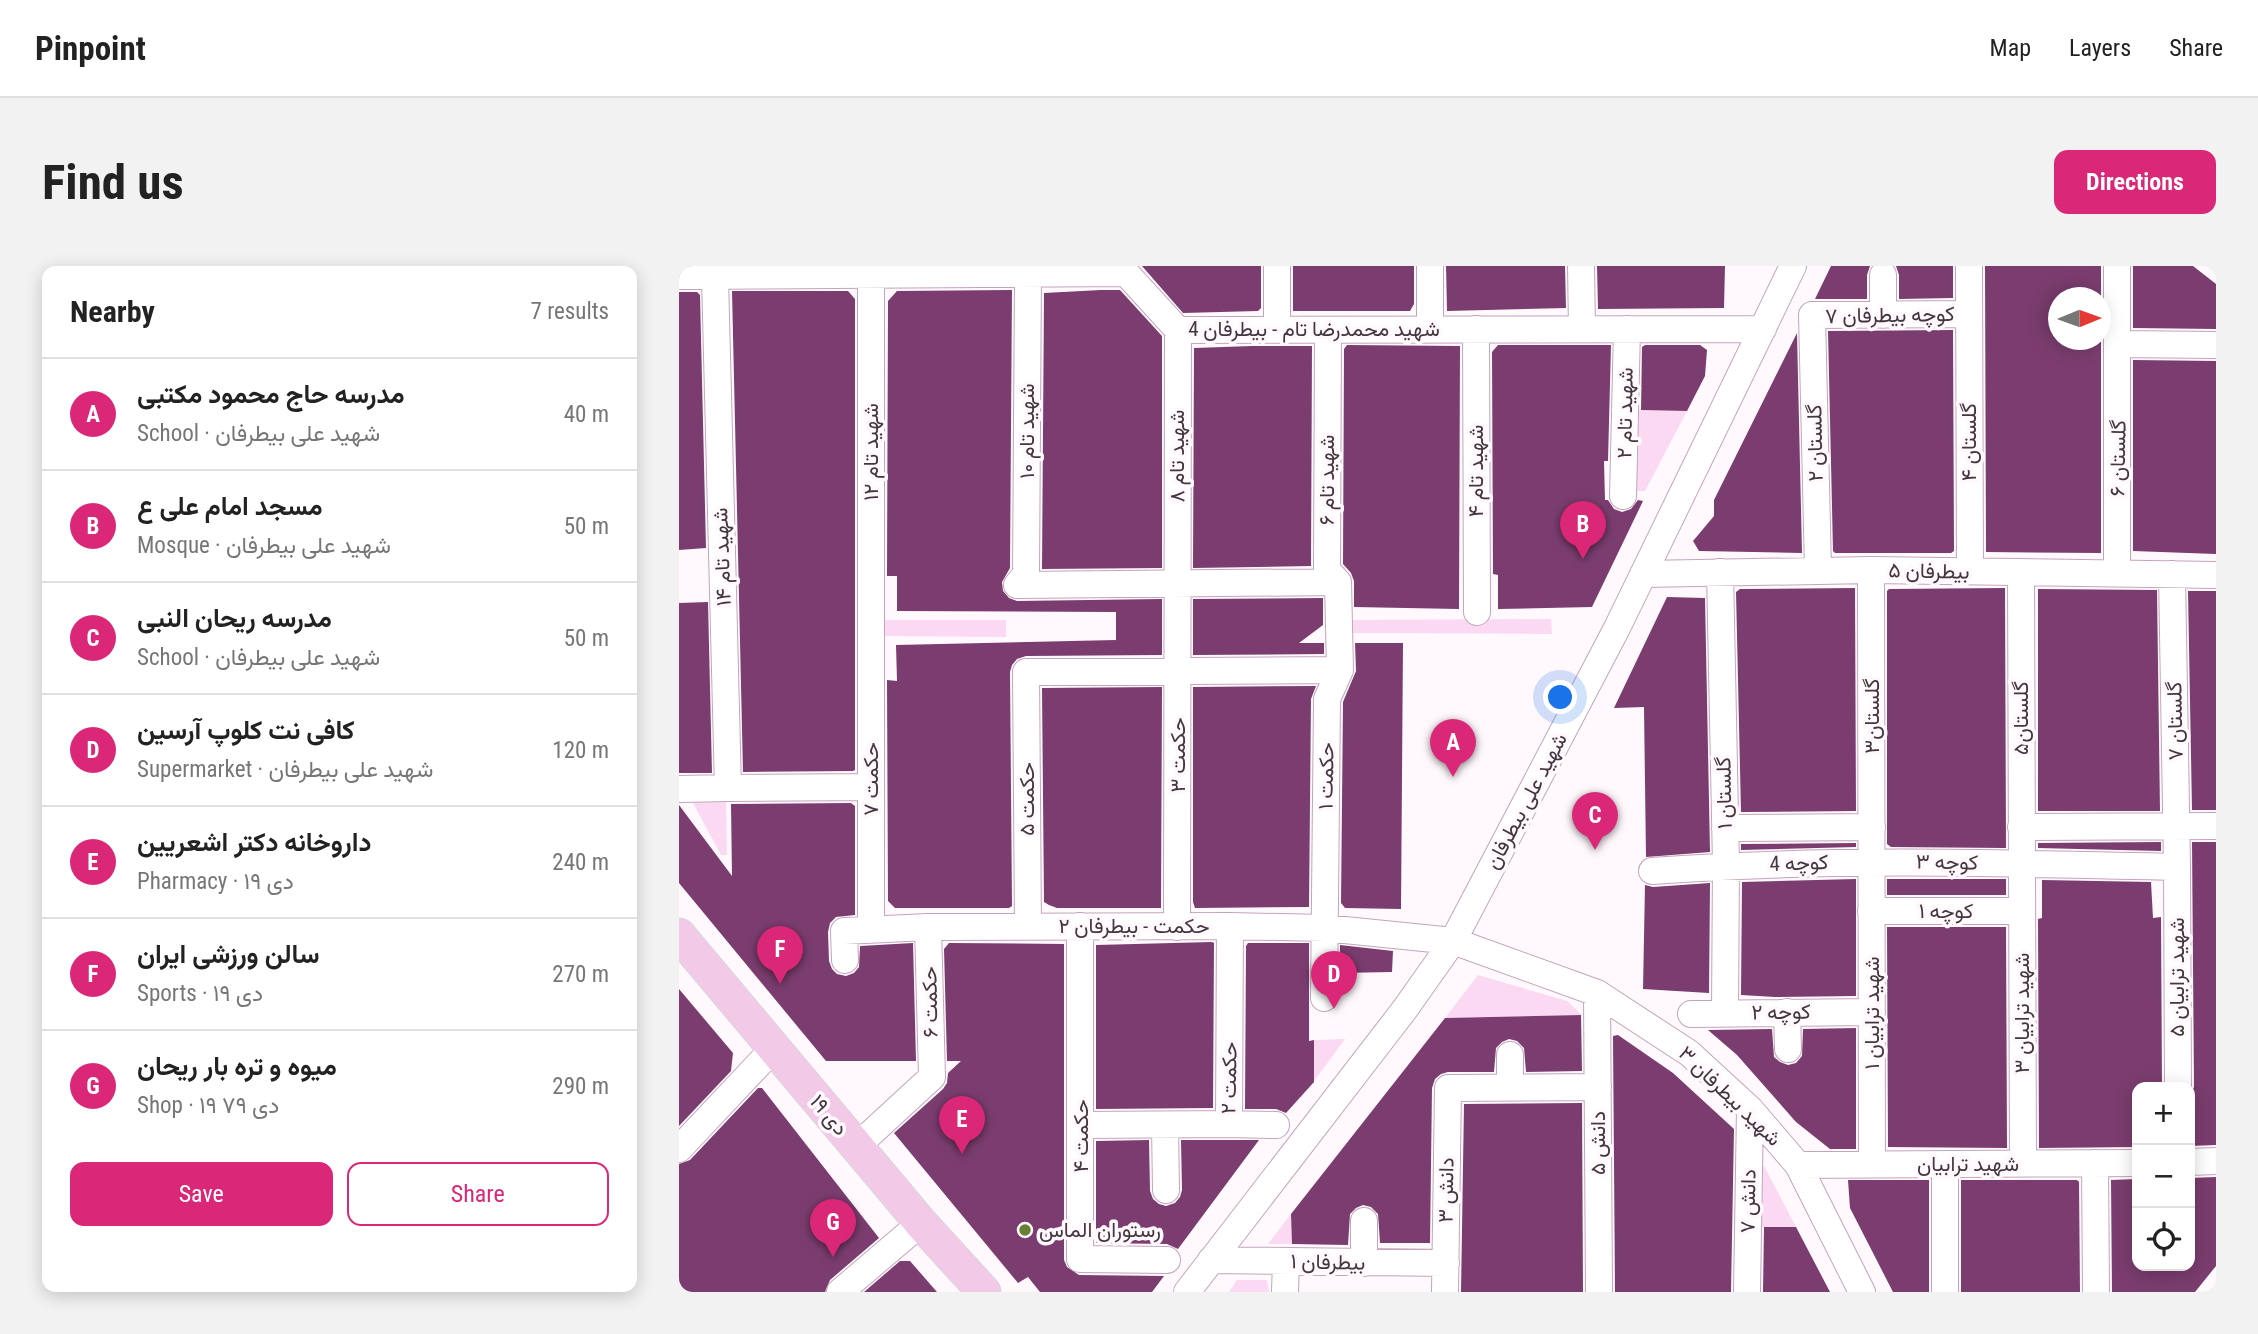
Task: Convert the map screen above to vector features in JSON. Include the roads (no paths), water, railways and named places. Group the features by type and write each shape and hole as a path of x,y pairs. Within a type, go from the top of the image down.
{"main road":[{"name":"۱۹ دی","path":"679,934 856,1147 983,1292"}],"street":[{"path":"1277,266 1277,328"},
{"path":"1430,266 1430,329"},
{"path":"1581,266 1582,328"},
{"name":"شهید علی بیطرفان","path":"1187,1292 1405,1009 1453,941 1643,574 1793,266"},
{"name":"گلستان ۴","path":"1969,266 1970,571"},
{"name":"گلستان ۶","path":"2117,266 2117,573"},
{"name":"شهید محمدرضا تام - بیطرفان 4","path":"679,276 827,271 871,275 975,269 1027,274 1126,269 1178,330 1763,329"},
{"name":"شهید تام ۱۰","path":"1027,274 1026,574 1017,585 1176,583"},
{"name":"شهید تام ۱۲","path":"870,629 871,275"},
{"path":"1883,275 1883,315"},
{"name":"شهید تام ۱۴","path":"715,276 728,788"},
{"name":"کوچه بیطرفان ۷","path":"1812,315 1969,314"},
{"name":"گلستان ۲","path":"1812,315 1818,570"},
{"name":"شهید تام ۲","path":"1623,496 1627,329"},
{"name":"شهید تام ۸","path":"1176,583 1178,330"},
{"name":"شهید تام ۶","path":"1328,330 1327,570 1338,583 1339,627"},
{"name":"شهید تام ۴","path":"1476,330 1477,612"},
{"path":"2119,344 2216,345"},
{"name":"بیطرفان ۵","path":"1643,574 1871,570 2216,575"},
{"name":"گلستان۳","path":"1871,570 1873,861"},
{"name":"گلستان ۱","path":"1720,572 1725,1013"},
{"name":"گلستان۵","path":"2021,572 2021,863"},
{"name":"گلستان ۷","path":"2172,574 2177,867"},
{"path":"1176,583 1338,583"},
{"name":"حکمت ۳","path":"1176,583 1179,671 1177,927"},
{"name":"حکمت ۱","path":"1324,998 1327,699 1340,670 1339,627"},
{"name":"حکمت ۷","path":"870,629 871,928"},
{"path":"1179,671 1340,670"},
{"name":"حکمت ۵","path":"1028,926 1026,672 1179,671"},
{"path":"679,789 871,787"},
{"path":"2021,827 2216,826"},
{"path":"1725,828 1872,827"},
{"name":"کوچه ۳","path":"1873,861 2177,867"},
{"name":"کوچه 4","path":"1652,871 1725,865 1873,861"},
{"name":"شهید ترابیان ۱","path":"1872,1164 1873,861"},
{"name":"شهید ترابیان ۳","path":"2021,863 2023,1163"},
{"name":"شهید ترابیان ۵","path":"2177,867 2178,1082"},
{"name":"کوچه ۱","path":"1871,911 2021,911"},
{"name":"حکمت ۴","path":"1080,926 1080,1259 1167,1260"},
{"name":"حکمت ۲","path":"1081,1125 1229,1124 1230,926"},
{"name":"حکمت ۶","path":"856,1147 932,1077 928,927"},
{"name":"حکمت - بیطرفان ۲","path":"845,960 844,931 871,928 1325,928 1453,941"},
{"name":"شهید بیطرفان ۳","path":"1453,941 1597,993 1689,1053 1750,1109 1798,1165 1862,1292"},
{"name":"دانش ۵","path":"1597,993 1599,1292"},
{"path":"1787,1012 1788,1049"},
{"name":"کوچه ۲","path":"1691,1014 1872,1012"},
{"path":"679,1149 773,1048"},
{"path":"1510,1055 1510,1087 1598,1087"},
{"name":"دانش ۳","path":"1445,1292 1448,1088 1510,1087"},
{"name":"دانش ۷","path":"1747,1292 1750,1109"},
{"path":"1229,1124 1276,1125"},
{"path":"1165,1125 1166,1191"},
{"path":"2195,1162 2216,1161"},
{"path":"2095,1163 2096,1292"},
{"name":"شهید ترابیان","path":"1798,1165 2132,1163"},
{"path":"1945,1164 1945,1292"},
{"path":"1364,1221 1364,1263"},
{"path":"840,1292 921,1223"},
{"name":"بیطرفان ۱","path":"1211,1260 1445,1263"},
{"path":"1285,1292 1286,1261"}],"place":[{"name":"مسجد امام علی ع","path":"1583,559"},
{"name":"مدرسه حاج محمود مکتبی","path":"1453,777"},
{"name":"مدرسه ریحان النبی","path":"1595,850"},
{"name":"سالن ورزشی ایران","path":"780,984"},
{"name":"کافی نت کلوپ آرسین","path":"1334,1009"},
{"name":"داروخانه دکتر اشعریین","path":"962,1154"},
{"name":"رستوران الماس","path":"1025,1230"},
{"name":"میوه و تره بار ریحان","path":"833,1257"}]}
